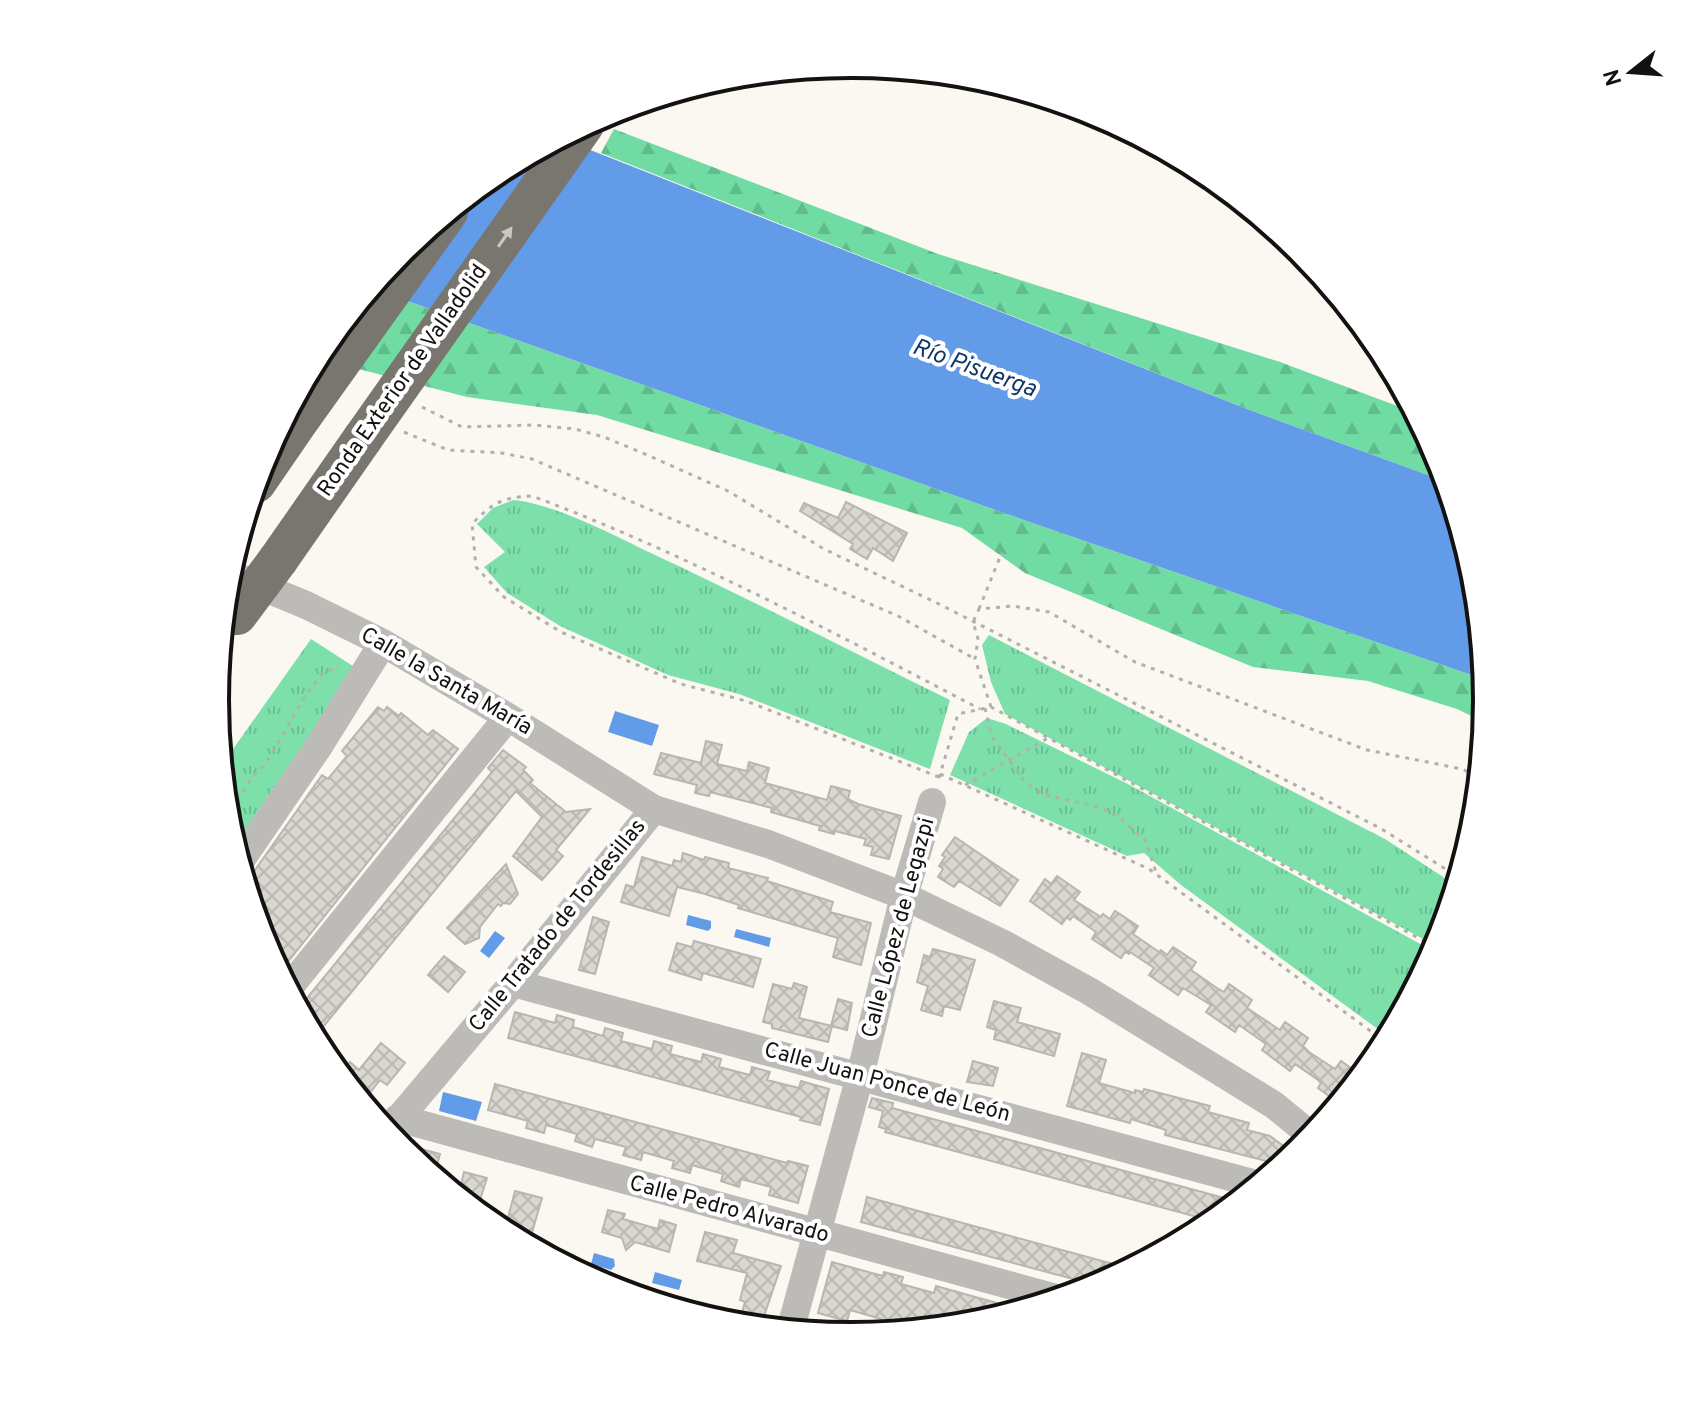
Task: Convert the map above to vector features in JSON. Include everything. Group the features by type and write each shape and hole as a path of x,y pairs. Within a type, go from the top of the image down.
{"highway":[{"name":"Ronda Exterior de Valladolid","path":"234,619 570,145"},
{"path":"287,437 419,253"}],"street":[{"name":"Calle la Santa María","path":"241,578 306,605 376,640 508,717 654,809"},
{"path":"247,851 319,746 376,640"},
{"path":"295,980 508,717"},
{"name":"Calle López de Legazpi","path":"793,1320 860,1076 904,896 932,802"},
{"name":"Calle Tratado de Tordesillas","path":"394,1123 513,983 654,809 768,844 904,896 1002,943 1089,991 1274,1105 1303,1129"},
{"name":"Calle Juan Ponce de León","path":"513,983 1246,1181"},
{"name":"Calle Pedro Alvarado","path":"397,1126 1040,1294"}],"path":[{"path":"419,406 462,427 534,425 575,429 604,437 728,491 824,549 1380,828 1450,872"},
{"path":"402,431 448,450 502,453 532,459 898,616 975,659"},
{"path":"1157,875 1145,840 1121,819 1102,808 1046,795 1027,784 992,737 982,709 832,632 671,553 532,496 514,496 491,505 472,524 476,567 504,597 561,632 681,684 746,701 939,777 958,714 982,709 991,707 1426,942"},
{"path":"991,707 975,659 978,639 973,622 1002,552"},
{"path":"979,609 1013,606 1049,612 1135,662 1367,750 1470,773"},
{"path":"237,800 266,763 320,676 348,662 376,640"},
{"path":"965,785 1049,738"},
{"path":"940,774 1157,875 1376,1035"}],"green space":[{"path":"614,129 938,254 1280,362 1401,407 1432,477 1247,409 601,153"},
{"path":"382,292 1473,676 1474,717 1368,681 1253,667 1025,573 962,528 597,415 467,397 330,362"},
{"path":"513,500 548,508 604,530 950,700 930,769 739,694 668,675 560,626 507,593 484,567 505,552 477,524 493,508"},
{"path":"989,635 1385,839 1448,880 1426,941 1005,714 991,682 982,645"},
{"path":"311,639 356,668 243,832 231,752"},
{"path":"987,718 1006,724 1128,784 1424,946 1379,1030 1181,885 1144,853 1127,856 950,775 969,732"}],"water":[{"name":"Río Pisuerga","path":"573,143 1247,409 1432,477 1453,539 1462,579 1473,676 382,292 441,232 473,207 540,161"},
{"path":"615,711 659,725 652,746 608,732"},
{"path":"688,915 711,921 711,928 708,931 686,925"},
{"path":"736,929 771,938 769,947 734,937"},
{"path":"495,931 505,938 489,958 480,951"},
{"path":"443,1092 482,1102 476,1121 439,1111"},
{"path":"594,1253 614,1259 615,1266 611,1270 591,1264"},
{"path":"655,1272 682,1280 679,1290 652,1283"}],"building":[{"path":"846,502 907,533 893,561 873,548 867,559 850,549 853,544 800,511 804,503 838,518"},
{"path":"378,707 384,711 387,707 399,716 401,713 428,735 433,730 458,749 287,963 253,873 322,775 328,779 347,756 342,751"},
{"path":"706,741 722,745 717,764 747,771 749,762 769,768 765,783 827,800 831,786 850,791 848,799 858,804 901,816 889,859 871,855 873,847 864,845 866,839 819,830 820,826 771,812 772,808 710,792 709,796 695,793 697,785 654,774 661,753 701,763"},
{"path":"503,750 526,767 523,770 533,780 530,783 566,812 590,809 556,850 563,856 542,880 513,856 542,817 516,791 322,1028 306,1000 492,772 488,768"},
{"path":"955,837 1018,880 1000,906 959,881 954,887 938,877 943,869 939,866 945,857 942,855"},
{"path":"683,853 729,863 728,868 768,878 767,881 833,902 830,912 871,923 861,965 833,957 838,938 738,908 739,905 705,894 677,887 669,916 621,902 626,885 634,887 642,857 672,866 674,860 681,862"},
{"path":"506,864 518,894 510,904 498,904 480,927 479,938 465,944 447,928"},
{"path":"1057,876 1080,892 1074,900 1101,917 1103,914 1110,919 1115,911 1138,926 1133,934 1159,952 1161,950 1167,955 1173,947 1196,962 1191,970 1217,988 1224,992 1229,984 1252,1000 1247,1008 1280,1030 1285,1022 1308,1038 1303,1046 1309,1052 1335,1069 1341,1061 1352,1069 1331,1097 1318,1088 1321,1083 1318,1080 1295,1064 1290,1071 1262,1050 1266,1044 1239,1025 1235,1032 1206,1012 1211,1005 1183,988 1178,995 1149,975 1154,968 1130,952 1125,952 1121,958 1092,939 1096,932 1073,916 1070,920 1067,917 1062,924 1030,901 1045,879 1051,884"},
{"path":"593,917 609,922 595,974 579,970"},
{"path":"694,941 761,959 753,987 703,973 701,980 669,970 677,943 692,947"},
{"path":"933,949 975,960 960,1010 944,1006 942,1016 921,1010 928,986 917,982 924,955 930,957"},
{"path":"444,956 465,972 448,992 428,975"},
{"path":"794,983 807,987 799,1018 832,1026 828,1042 772,1028 772,1024 763,1022 773,984 792,989"},
{"path":"838,999 852,1003 847,1030 831,1026"},
{"path":"994,1001 1021,1008 1017,1022 1060,1034 1054,1056 994,1039 996,1030 987,1027"},
{"path":"515,1012 555,1023 557,1015 574,1020 573,1027 603,1036 605,1028 623,1033 621,1041 652,1049 654,1041 672,1046 670,1054 701,1062 703,1054 721,1059 719,1067 750,1075 752,1067 770,1072 767,1080 799,1088 801,1081 829,1089 820,1125 800,1120 801,1117 508,1038"},
{"path":"381,1043 405,1063 387,1085 380,1080 369,1094 348,1065 350,1062 359,1070"},
{"path":"1082,1053 1106,1060 1099,1083 1135,1093 1135,1090 1143,1092 1144,1089 1210,1106 1208,1112 1249,1123 1247,1130 1270,1136 1285,1147 1270,1162 1165,1135 1166,1130 1131,1119 1130,1123 1067,1106"},
{"path":"973,1061 998,1068 993,1086 967,1082"},
{"path":"495,1084 787,1163 808,1166 798,1203 769,1195 771,1187 741,1179 739,1187 721,1181 723,1174 692,1165 690,1173 672,1168 674,1161 643,1152 641,1160 623,1155 626,1147 595,1139 592,1147 575,1141 577,1134 546,1125 544,1133 526,1128 528,1121 488,1110"},
{"path":"872,1098 893,1103 892,1108 1224,1198 1198,1217 885,1132 886,1129 879,1127 883,1111 869,1107"},
{"path":"419,1148 440,1154 437,1165"},
{"path":"464,1172 487,1178 480,1199 461,1185"},
{"path":"515,1191 542,1198 531,1234 508,1219"},
{"path":"867,1197 1115,1264 1078,1280 861,1222"},
{"path":"608,1210 625,1214 623,1219 658,1229 660,1220 676,1225 669,1252 635,1242 626,1250 622,1238 602,1232"},
{"path":"705,1232 737,1240 733,1253 781,1266 764,1317 742,1313 745,1302 740,1300 747,1273 697,1261"},
{"path":"832,1262 883,1276 884,1272 903,1277 901,1284 934,1293 936,1286 1002,1304 933,1318 895,1319 892,1322 880,1322 881,1319 850,1310 847,1321 818,1313"}]}
